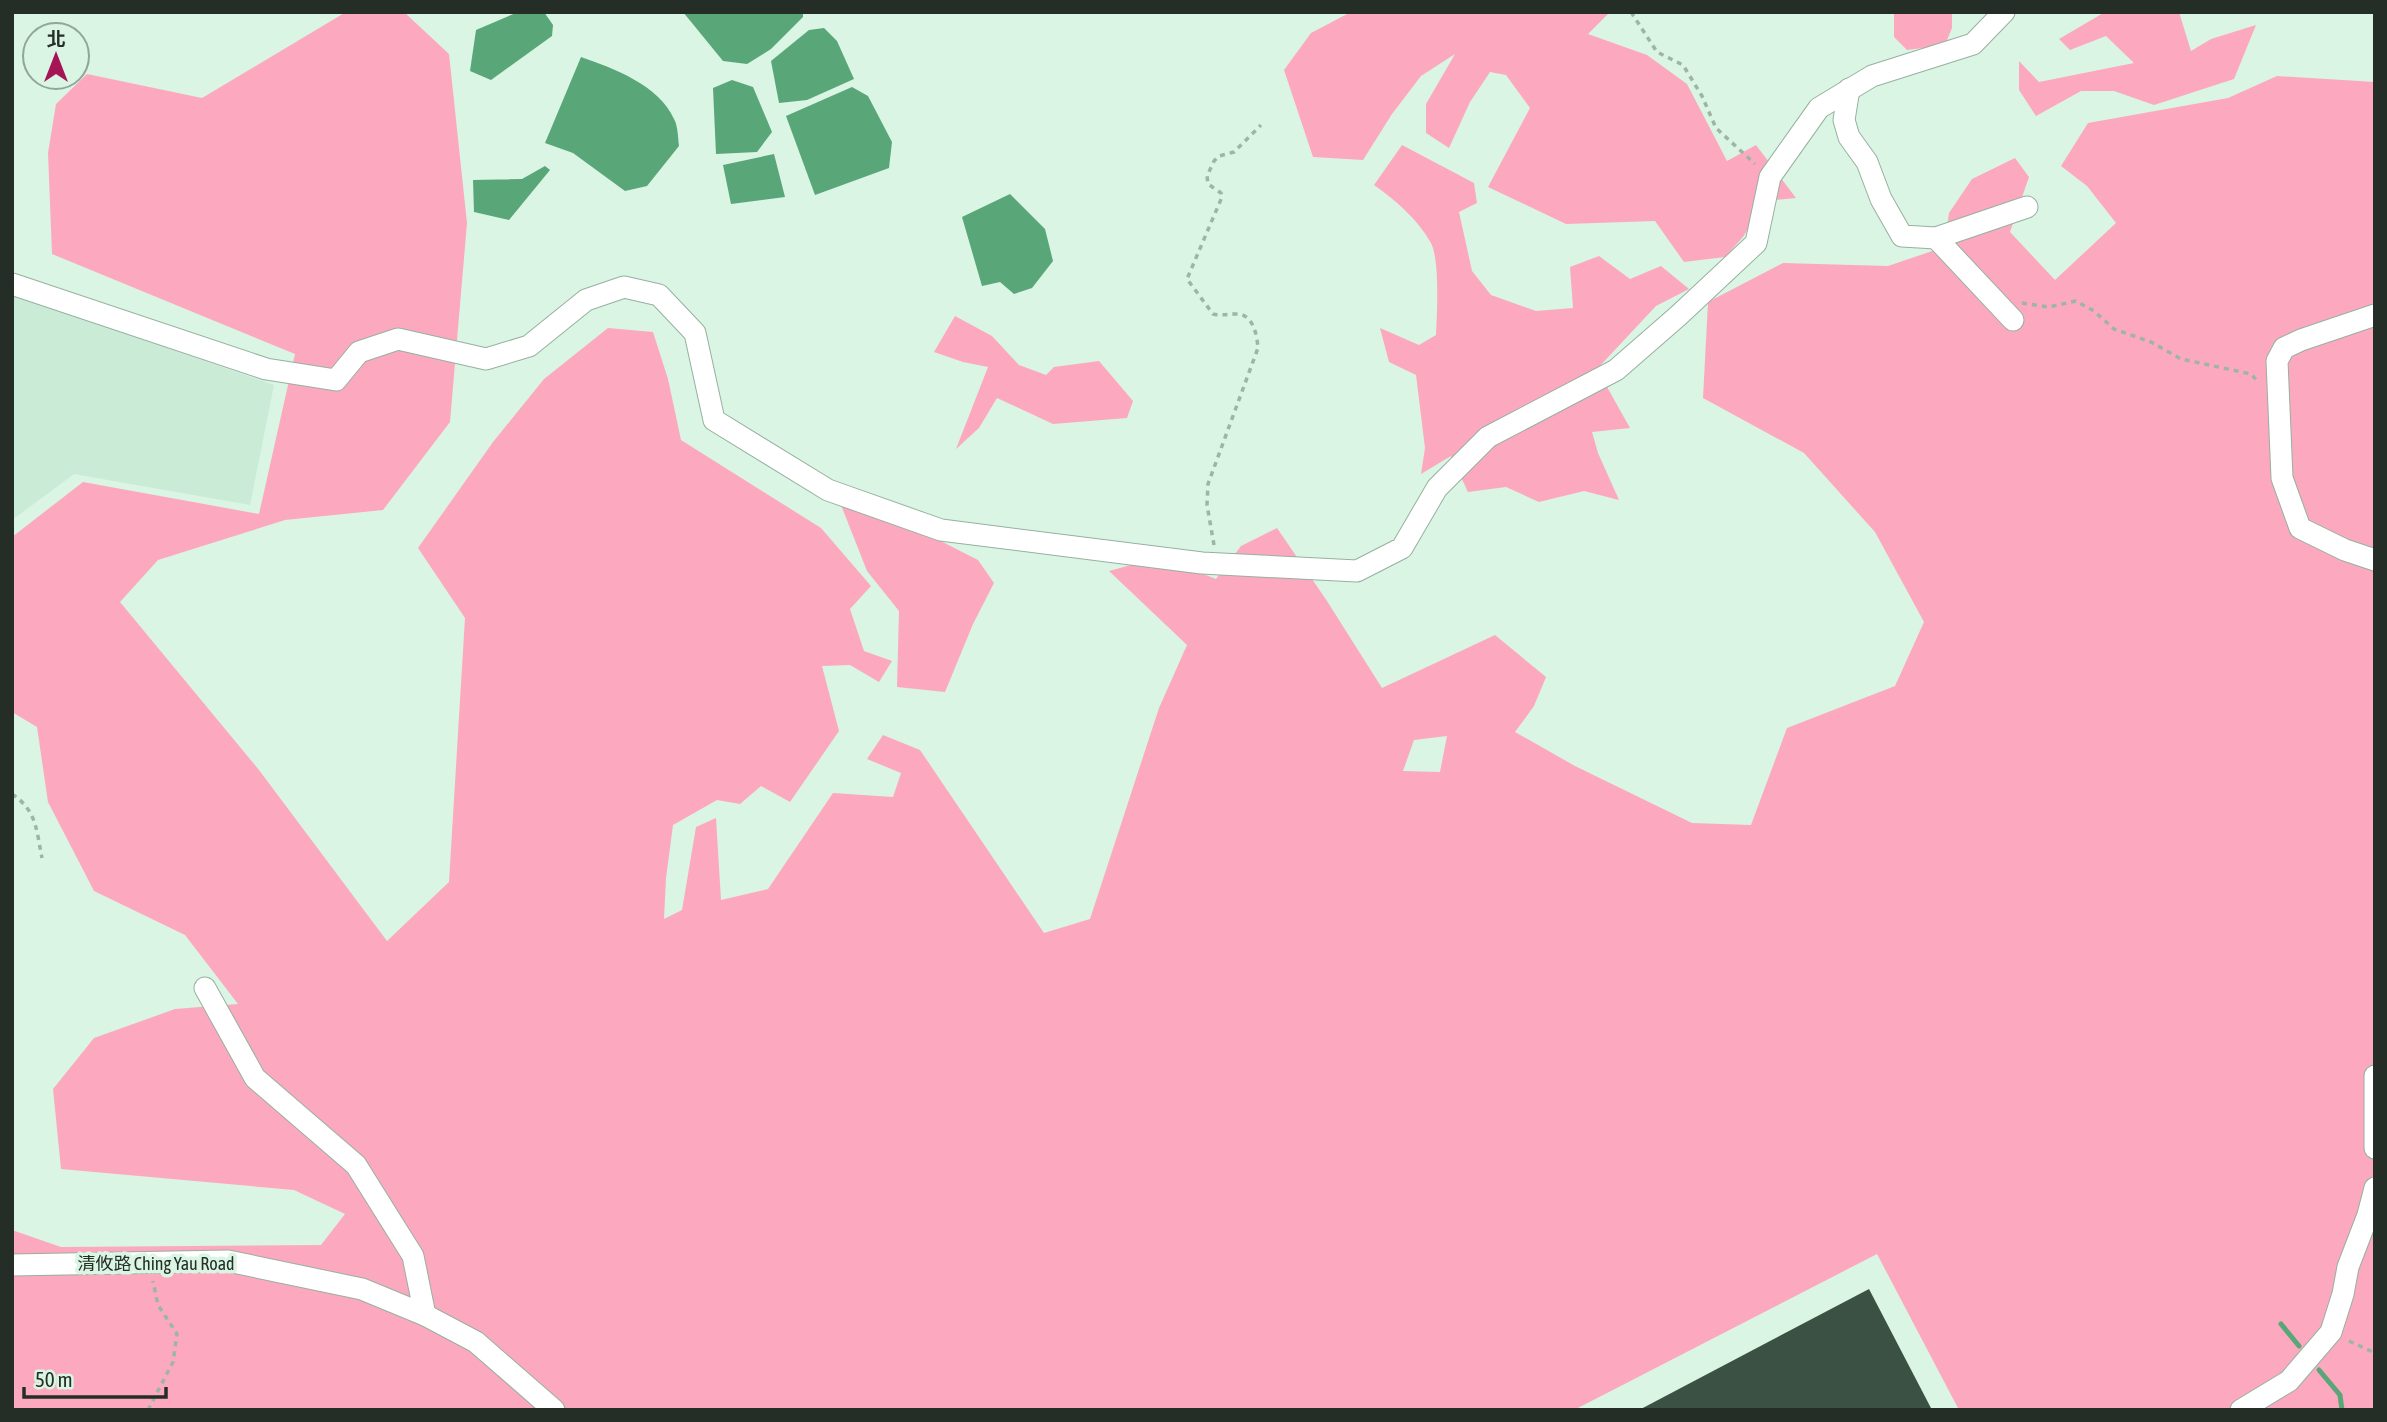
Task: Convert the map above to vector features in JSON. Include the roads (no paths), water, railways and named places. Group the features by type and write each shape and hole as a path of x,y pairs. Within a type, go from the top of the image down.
{"street":[{"path":"12,284 266,369 337,380 359,352 398,339 486,359 529,346 586,300 624,286 659,295 695,333 714,420 828,490 941,530 1217,564 1357,571 1402,548 1437,488 1488,437 1616,370 1756,243 1770,177 1819,108 1872,76 1973,44 2004,12"},
{"path":"1849,89 1844,120 1849,137 1867,162 1881,199 1902,236 1936,238 2027,207"},
{"path":"1936,238 2013,320"},
{"path":"2375,315 2301,340 2284,348 2277,361 2281,478 2301,528 2345,550 2375,560"},
{"path":"205,988 255,1078 356,1165 413,1256 425,1315"},
{"path":"2375,1076 2375,1148"},
{"path":"2241,1410 2289,1381 2331,1332 2348,1267 2368,1215 2375,1188"},
{"name":"清攸路 Ching Yau Road","path":"12,1265 228,1261 362,1289 425,1315 476,1342 554,1410"}],"waterway":[{"path":"2281,1324 2299,1346"},
{"path":"2319,1370 2340,1395 2342,1410"}]}
